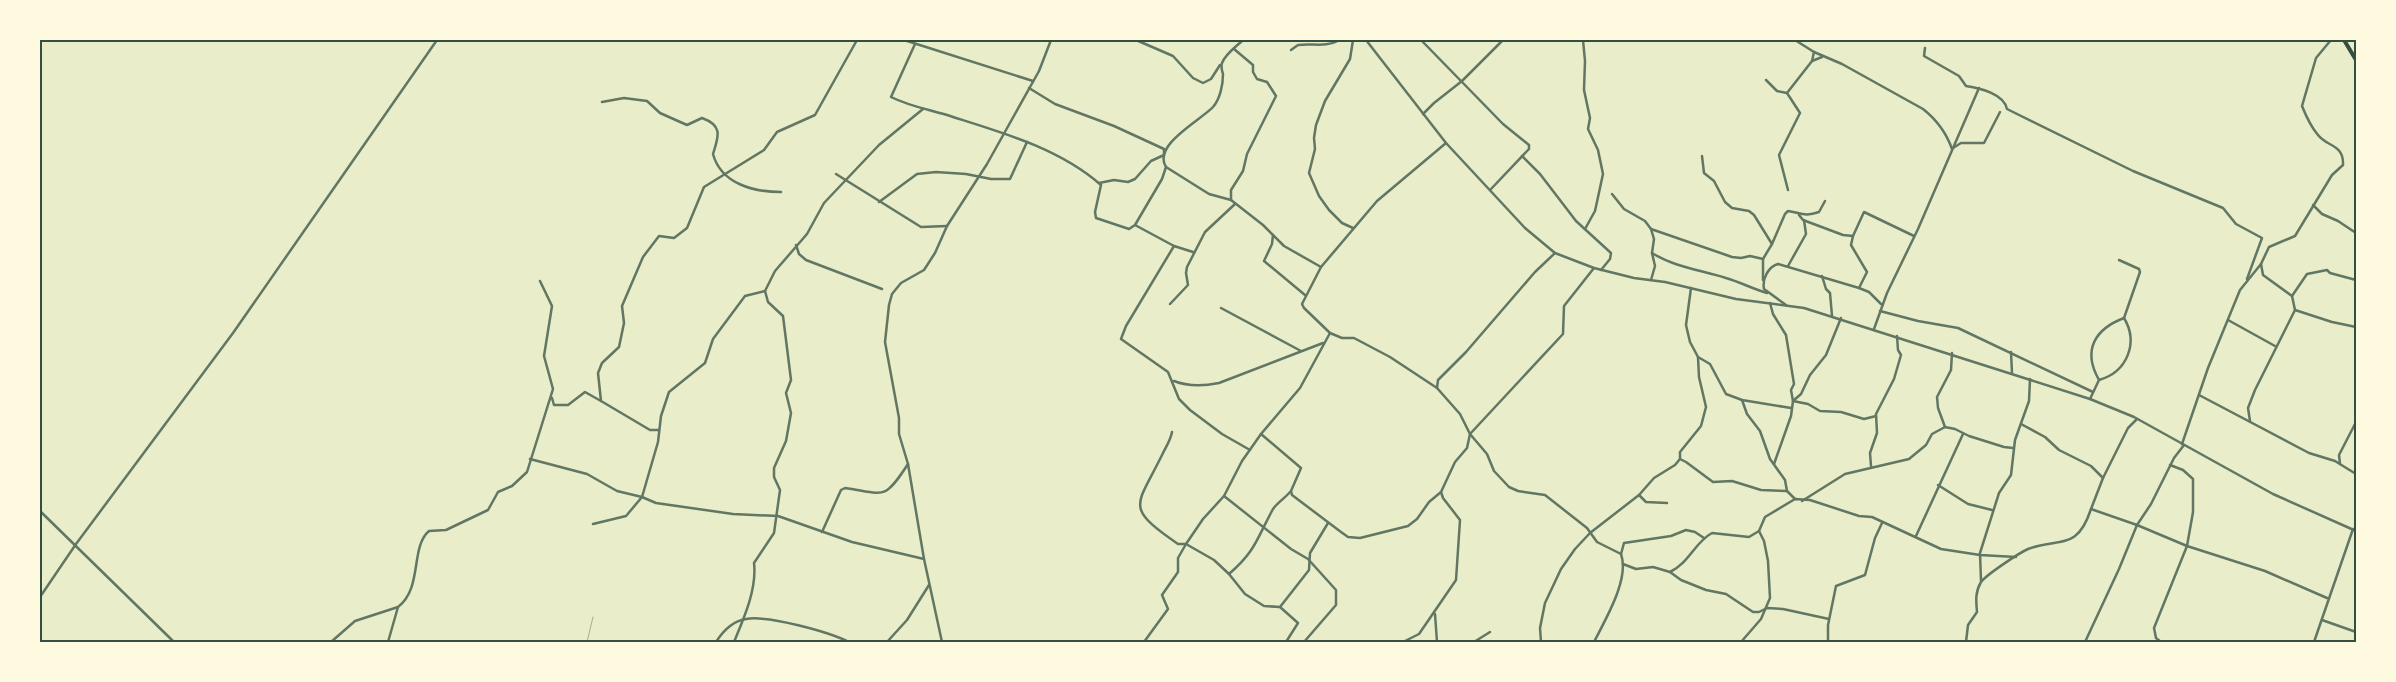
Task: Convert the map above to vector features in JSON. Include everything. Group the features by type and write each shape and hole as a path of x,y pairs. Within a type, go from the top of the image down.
{"main road":[{"path":"2345,40 2356,60"}],"street":[{"path":"40,597 76,544 233,333 437,40"},
{"path":"601,401 598,373 602,363 619,347 624,323 622,306 643,258 659,236 674,238 687,228 704,187 764,150 777,132 815,115 856,40"},
{"path":"904,40 1033,81"},
{"path":"942,642 924,559 908,464 899,434 899,418 885,342 889,306 892,294 902,283 924,270 935,253 947,226 980,176 1033,81 1051,40"},
{"path":"1136,40 1173,56 1193,78 1203,83 1211,79 1221,64 1243,40"},
{"path":"1302,40 1302,45"},
{"path":"1291,50 1302,45 1331,45 1340,40"},
{"path":"1353,40 1350,59 1325,101 1316,125 1315,149 1309,173 1318,196 1329,210 1342,223 1353,228"},
{"path":"1366,40 1446,143 1530,233 1555,252 1594,268 1634,278 1691,288 1736,299 1796,306 1841,318 2090,399 2137,419 2273,494 2354,530 2327,598 2314,642"},
{"path":"1421,40 1503,124 1530,147 1490,190"},
{"path":"1423,114 1462,81 1503,40"},
{"path":"1583,40 1585,61 1584,90 1590,118 1588,128 1598,150 1602,174 1595,211 1585,229"},
{"path":"1795,40 1814,52 1842,64 1923,109 1942,128 1952,148"},
{"path":"2245,282 2261,264 2272,245 2295,236 2332,175 2343,165 2340,152 2332,143 2319,136 2302,106 2316,58 2331,40"},
{"path":"915,44 891,97 923,109 1004,133 1056,156 1099,183 1102,188 1096,218 1128,229 1135,226 1162,179 1166,166"},
{"path":"1925,48 1924,56 1959,76 1966,86 1979,88 2002,99 2007,109 2133,171 2223,208 2236,224 2262,238 2199,395 2183,445 2151,504 2137,525 2119,569 2084,642"},
{"path":"1231,200 1231,190 1243,171 1247,154 1276,96 1267,82 1257,79 1252,72 1253,65 1234,49"},
{"path":"1787,93 1812,61 1814,52"},
{"path":"1812,61 1824,56"},
{"path":"1099,183 1114,180 1128,182 1135,179 1151,161 1164,155 1182,131 1214,106 1223,81 1221,64"},
{"path":"1766,80 1777,91 1787,93 1800,113 1779,155 1788,190"},
{"path":"1029,88 1055,104 1114,126 1164,149 1162,159 1166,166 1209,194 1231,200 1253,217 1284,246 1321,267"},
{"path":"1874,329 1882,304 1915,236 1979,88"},
{"path":"602,102 624,98 640,99 647,101 660,113 687,125 702,118 708,120 718,129 719,136 713,154 725,175 758,192 781,192"},
{"path":"734,642 744,619 756,576 754,563 774,533 778,516 780,490 774,477 774,468 786,441 791,413 786,393 791,380 783,316 768,302 765,291 775,271 810,229 824,203 879,145 923,109"},
{"path":"1952,148 1961,142 1984,143 2000,112"},
{"path":"879,202 918,174 936,172 1010,178 1027,142"},
{"path":"1446,143 1377,201 1353,228 1321,267 1303,300 1304,308 1330,333 1342,338 1354,338 1390,357 1437,388 1460,414 1470,434 1487,454 1494,470 1509,487 1518,491 1544,495 1586,528 1597,542 1621,554"},
{"path":"1522,156 1540,174 1576,221 1611,255 1601,270"},
{"path":"1702,156 1704,173 1714,181 1725,202 1732,208 1749,211 1754,215 1772,244"},
{"path":"836,174 921,227 947,226"},
{"path":"1612,194 1624,209 1645,221 1651,229 1654,239 1652,253 1655,266 1651,280"},
{"path":"1799,215 1819,212 1825,201"},
{"path":"1170,304 1188,285 1186,273 1193,252 1205,232 1235,204"},
{"path":"2313,205 2322,214 2338,221 2356,233"},
{"path":"1767,293 1763,284 1763,259 1788,211 1799,215 1804,220 1843,235 1853,236"},
{"path":"1859,288 1867,272 1851,245 1864,212 1915,236"},
{"path":"1788,266 1806,234 1804,220"},
{"path":"1135,226 1174,246 1193,252"},
{"path":"1651,229 1732,257 1750,256 1763,259"},
{"path":"1273,235 1272,244 1264,261 1306,295"},
{"path":"796,245 799,254 806,260 882,290"},
{"path":"1174,246 1126,326 1121,339 1168,372 1179,399 1190,410 1222,434 1250,450"},
{"path":"1437,388 1438,380 1444,373 1466,352 1555,252"},
{"path":"1652,253 1667,263 1724,277 1767,293 1787,305"},
{"path":"2099,380 2091,361 2096,339 2104,329 2124,318 2140,272 2139,269 2119,260"},
{"path":"1763,284 1772,266 1778,264 1859,288 1869,292 1882,304"},
{"path":"2250,421 2248,408 2276,346 2295,310 2292,296 2263,275 2261,264"},
{"path":"1291,491 1292,495 1348,537 1360,538 1388,533 1408,526 1417,519 1429,502 1442,492 1455,462 1467,448 1470,434 1563,334 1564,306 1594,268"},
{"path":"2292,296 2307,274 2327,270 2330,273 2356,280"},
{"path":"1822,276 1826,289 1830,293 1832,316"},
{"path":"331,642 355,621 398,607 408,597 425,534 428,531 446,530 488,510 498,492 512,486 527,472 551,396 552,384 544,356 552,306 540,281"},
{"path":"1541,642 1540,628 1544,603 1566,561 1590,533 1638,495 1654,478 1668,472 1680,459 1680,452 1701,426 1706,407 1699,377 1698,357 1690,342 1686,325 1691,288"},
{"path":"593,524 626,516 642,497 658,442 658,430 669,392 706,363 713,338 745,296 765,291"},
{"path":"1770,303 1773,314 1786,335 1794,384 1791,390 1793,401 1791,416 1774,464"},
{"path":"1221,308 1301,351"},
{"path":"2295,310 2332,322 2356,327"},
{"path":"1880,311 1918,321 1951,326 2011,352 2093,392"},
{"path":"1793,401 1801,394 1810,375 1826,355 1841,318"},
{"path":"2090,399 2099,380 2117,371 2126,357 2131,334 2124,318"},
{"path":"2228,320 2276,346"},
{"path":"1144,642 1168,609 1162,595 1178,572 1178,558 1186,544 1203,519 1224,496 1261,434 1300,388 1330,333"},
{"path":"1871,466 1870,453 1877,433 1876,416 1894,379 1901,355 1898,350 1897,336"},
{"path":"1173,381 1184,385 1204,386 1219,383 1324,342"},
{"path":"2011,352 2012,373"},
{"path":"1945,427 1938,408 1937,397 1951,370 1952,353"},
{"path":"1698,357 1710,364 1726,394 1742,400 1791,408"},
{"path":"1966,642 1968,625 1977,612 1976,595 1981,581 1980,555 1992,510 1999,493 2010,478 2014,456 2013,448 2029,401 2030,379"},
{"path":"551,396 554,405 568,405 585,392 650,430 658,430"},
{"path":"2199,395 2308,453 2340,464 2356,474"},
{"path":"1742,400 1747,414 1760,431 1774,464 1785,480 1788,491 1795,499 1802,501 1810,500 1859,516 1872,518 1942,550 2016,557"},
{"path":"1793,401 1808,404 1820,411 1841,412 1864,419 1876,416"},
{"path":"1981,581 2028,549 2062,544 2074,537 2087,519 2103,478 2128,428 2137,419"},
{"path":"2340,464 2339,455 2356,422"},
{"path":"2021,424 2045,437 2059,450 2091,466 2103,478"},
{"path":"1802,501 1840,476 1871,466 1909,458 1926,445 1932,434 1945,427 2013,448"},
{"path":"1172,432 1151,478 1140,495 1139,509 1144,518 1178,544 1186,544 1214,560 1250,598 1264,606 1280,608 1298,623 1286,642"},
{"path":"1229,574 1246,560 1274,508 1291,491 1301,468 1261,434"},
{"path":"1916,537 1938,485 1951,464 1963,434"},
{"path":"530,459 587,474 617,491 642,497 656,503 690,509 778,516 852,542 924,559"},
{"path":"1680,459 1713,482 1732,481 1761,490 1788,491"},
{"path":"822,532 841,490 845,488 881,494 892,488 908,464"},
{"path":"2161,642 2156,638 2154,628 2187,546 2193,512 2193,479 2183,470 2170,466"},
{"path":"1938,485 1968,504 1992,510"},
{"path":"1403,642 1419,634 1456,580 1461,528 1460,520 1443,498 1442,492"},
{"path":"1638,495 1646,502 1667,504"},
{"path":"1224,496 1265,527 1290,549 1308,559 1336,590 1336,605 1304,642"},
{"path":"1670,572 1680,567 1704,538 1712,533 1749,538 1759,531 1765,517 1795,499"},
{"path":"2091,509 2137,525 2187,546 2265,571 2327,598"},
{"path":"40,511 76,544 174,642"},
{"path":"1280,608 1309,570 1308,559 1310,553 1328,523"},
{"path":"1828,642 1829,619 1836,586 1865,575 1875,538 1882,523"},
{"path":"1594,642 1618,593 1622,564 1621,554 1624,543 1664,538 1686,530 1695,532 1704,538"},
{"path":"1741,642 1754,630 1767,608 1770,598 1768,561 1764,541 1759,531"},
{"path":"1622,564 1636,570 1653,567 1670,572 1681,580 1726,594 1753,612 1759,612 1767,608 1829,619"},
{"path":"887,642 907,620 929,585"},
{"path":"388,642 398,607"},
{"path":"1435,613 1438,642"},
{"path":"716,642 727,628 744,619 756,618 819,631 849,642"},
{"path":"2322,620 2356,632"},
{"path":"1474,642 1490,632"}],"waterway":[{"path":"587,642 593,617"}]}
